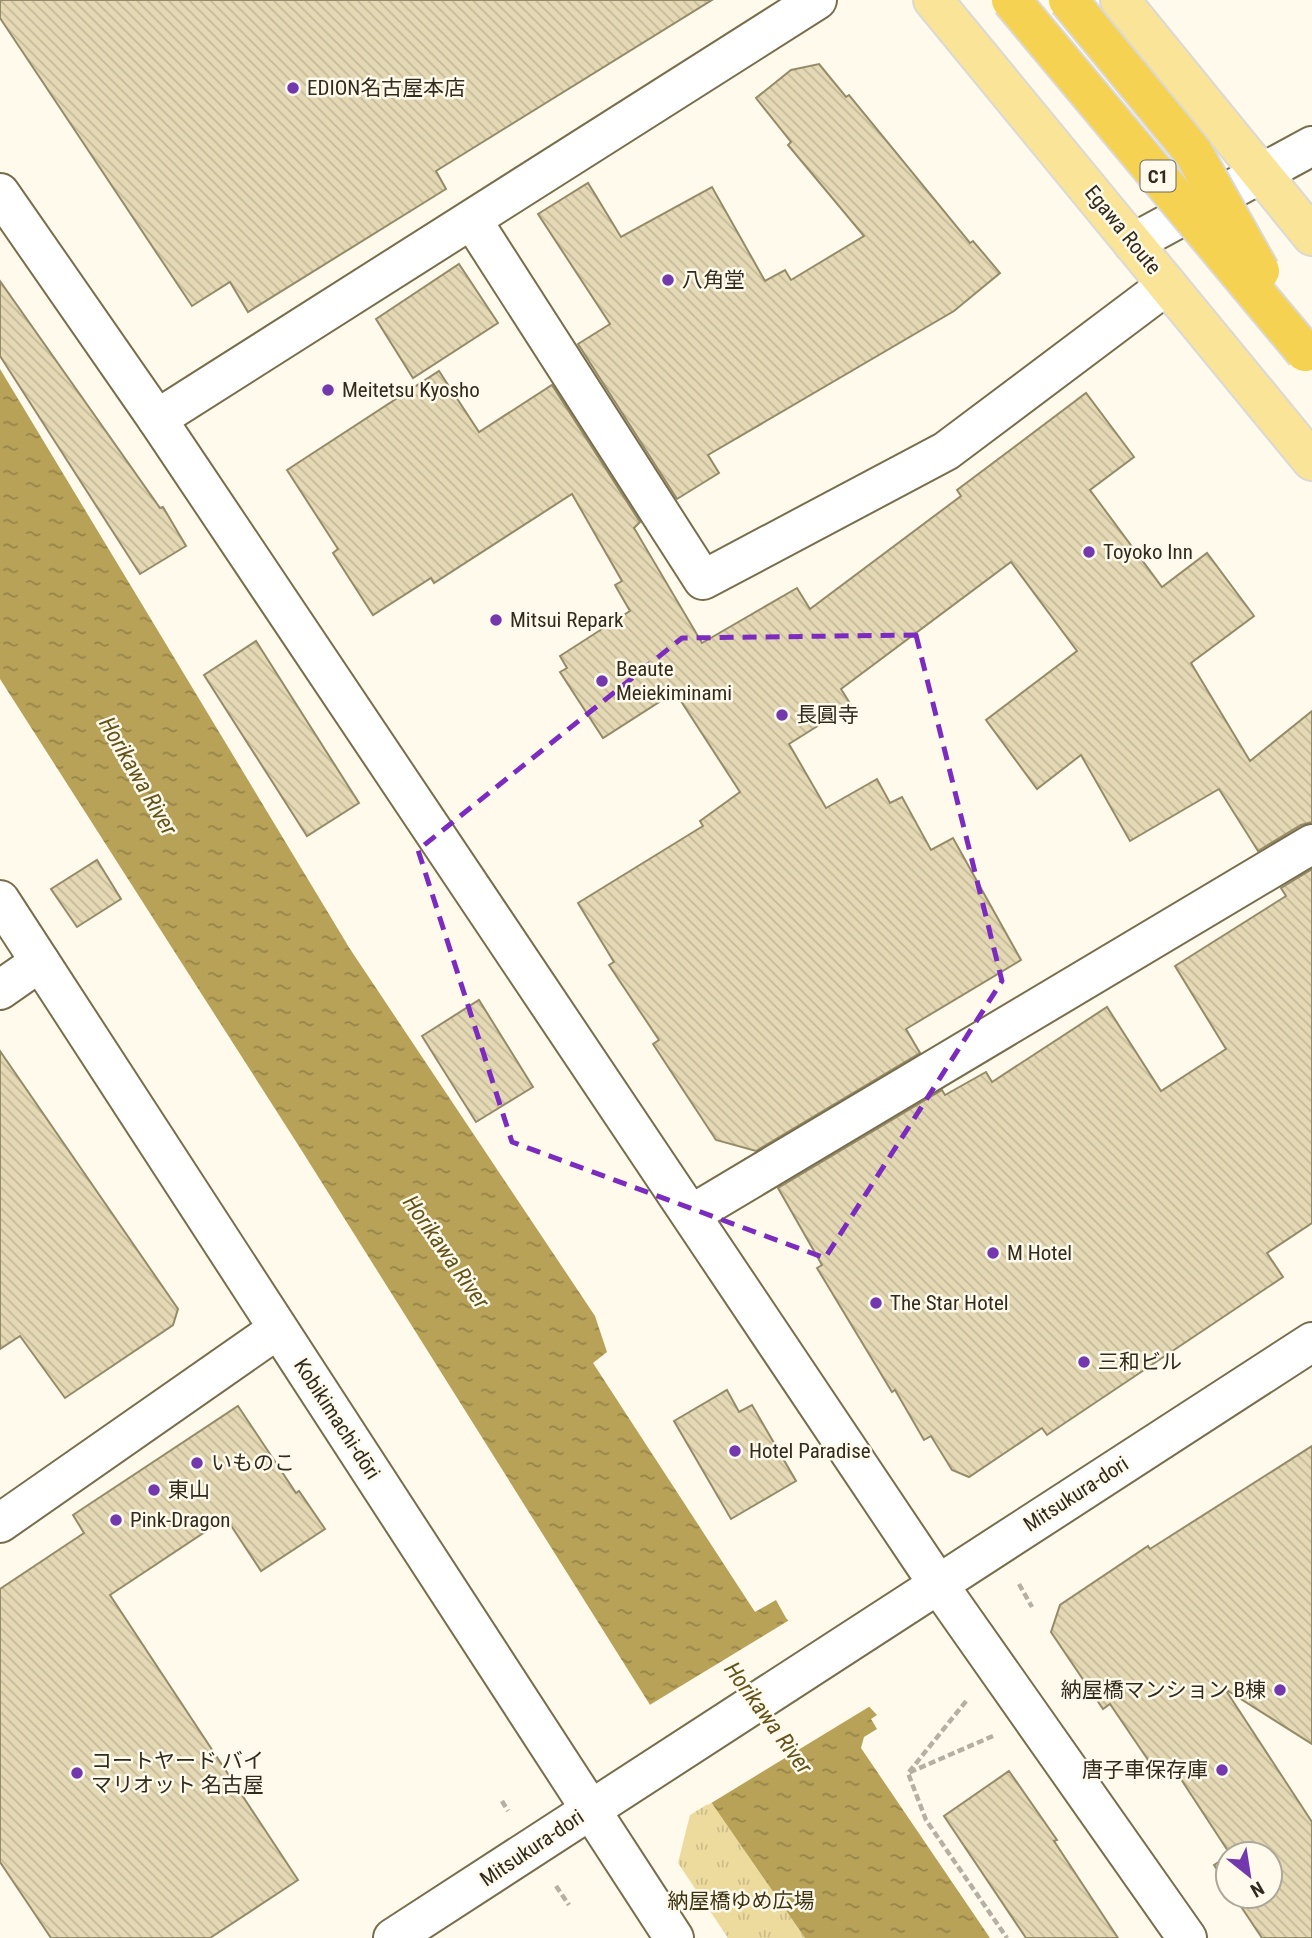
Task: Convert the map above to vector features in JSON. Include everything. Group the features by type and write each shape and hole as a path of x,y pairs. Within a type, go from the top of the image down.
{"highway":[{"name":"C1","path":"1011,0 1305,352 1194,152 1068,0"}],"main road":[{"name":"Egawa Route","path":"933,0 1312,461"},
{"path":"1120,0 1312,236"}],"street":[{"path":"157,419 817,0"},
{"path":"1133,243 1312,146"},
{"path":"0,193 157,419 938,1584 1187,1938"},
{"path":"472,220 703,580 946,452 1167,285"},
{"path":"692,1214 1312,844"},
{"name":"Kobikimachi-dōri","path":"0,900 674,1938"},
{"path":"0,990 40,962"},
{"path":"0,1522 278,1329"},
{"name":"Mitsukura-dori","path":"393,1938 534,1850 590,1810 938,1584 1308,1352"}],"path":[{"path":"908,1773 971,1697"},
{"path":"908,1773 999,1731"},
{"path":"908,1773 926,1820 1007,1938"}],"highlighted area":[{"path":"916,635 1002,981 825,1258 512,1142 418,850 682,638"}],"green space":[{"name":"納屋橋ゆめ広場","path":"711,1802 805,1938 728,1938 678,1863 690,1815"}],"water":[{"name":"Horikawa River","path":"0,369 350,949 595,1316 607,1352 593,1363 755,1612 776,1600 786,1618 877,1715 871,1719 877,1729 864,1737 861,1748 990,1938 805,1938 711,1802 302,1151 0,679"}],"pier":[{"path":"791,1619 872,1705 708,1805 648,1706"}],"building":[{"name":"EDION名古屋本店","path":"0,0 712,0 436,171 446,189 248,312 230,282 192,306 0,18"},
{"path":"819,64 846,97 849,95 970,243 973,241 1000,273 954,311 708,455 719,473 677,499 578,344 610,324 538,214 588,183 621,237 712,187 765,281 785,270 791,280 864,236 788,145 791,142 756,98 791,70"},
{"path":"459,264 498,323 413,378 376,319"},
{"path":"0,281 160,508 163,507 186,546 140,574 0,356"},
{"path":"439,371 479,432 552,385 640,522 634,528 702,643 797,588 810,609 961,496 957,490 1086,393 1134,457 1090,490 1162,587 1207,553 1254,616 1191,663 1250,761 1312,711 1312,822 1301,825 1258,851 1219,789 1130,841 1081,755 1037,789 986,720 1077,651 1011,562 841,689 851,705 789,744 826,808 877,779 890,803 902,797 931,850 953,838 1021,960 906,1029 920,1053 756,1151 716,1140 653,1044 659,1040 609,965 614,962 578,903 703,826 700,821 740,792 675,692 603,738 560,672 567,668 560,656 630,611 615,585 622,581 572,494 434,583 431,578 373,615 333,553 338,549 287,470"},
{"path":"256,641 359,803 307,836 204,675"},
{"path":"97,860 121,899 77,927 51,889"},
{"path":"1312,869 1312,1223 1267,1253 1283,1277 1047,1435 1042,1428 969,1477 952,1470 931,1436 924,1440 895,1390 892,1392 817,1268 822,1265 778,1188 942,1090 945,1095 986,1072 992,1082 1107,1007 1161,1091 1226,1049 1175,966 1286,896 1281,888"},
{"path":"479,1000 533,1087 476,1122 422,1036"},
{"path":"0,1051 178,1309 173,1325 65,1398 20,1336 0,1349"},
{"name":"Hotel Paradise","path":"727,1390 739,1412 752,1405 796,1481 731,1519 674,1421"},
{"path":"238,1406 296,1493 299,1491 325,1529 261,1571 226,1518 110,1595 298,1880 210,1938 51,1938 0,1862 0,1589 84,1533 73,1515"},
{"path":"1312,1446 1312,1744 1225,1689 1312,1822 1312,1938 1262,1938 1243,1910 1284,1910 1284,1840 1221,1840 1175,1770 1161,1779 1110,1704 1103,1709 1051,1632 1060,1605 1148,1546 1150,1549"},
{"path":"1009,1771 1057,1840 1054,1841 1118,1938 1026,1938 944,1816"}],"place":[{"name":"EDION名古屋本店","path":"293,88"},
{"name":"八角堂","path":"668,280"},
{"name":"Meitetsu Kyosho","path":"328,390"},
{"name":"Toyoko Inn","path":"1089,552"},
{"name":"Mitsui Repark","path":"496,620"},
{"name":"Beaute Meiekiminami","path":"602,681"},
{"name":"長圓寺","path":"782,715"},
{"name":"M Hotel","path":"993,1253"},
{"name":"The Star Hotel","path":"876,1303"},
{"name":"三和ビル","path":"1084,1362"},
{"name":"Hotel Paradise","path":"735,1451"},
{"name":"いものこ","path":"197,1463"},
{"name":"東山","path":"154,1490"},
{"name":"Pink-Dragon","path":"116,1520"},
{"name":"納屋橋マンション B棟","path":"1280,1690"},
{"name":"唐子車保存庫","path":"1222,1770"},
{"name":"コートヤード バイ マリオット 名古屋","path":"77,1773"}]}
